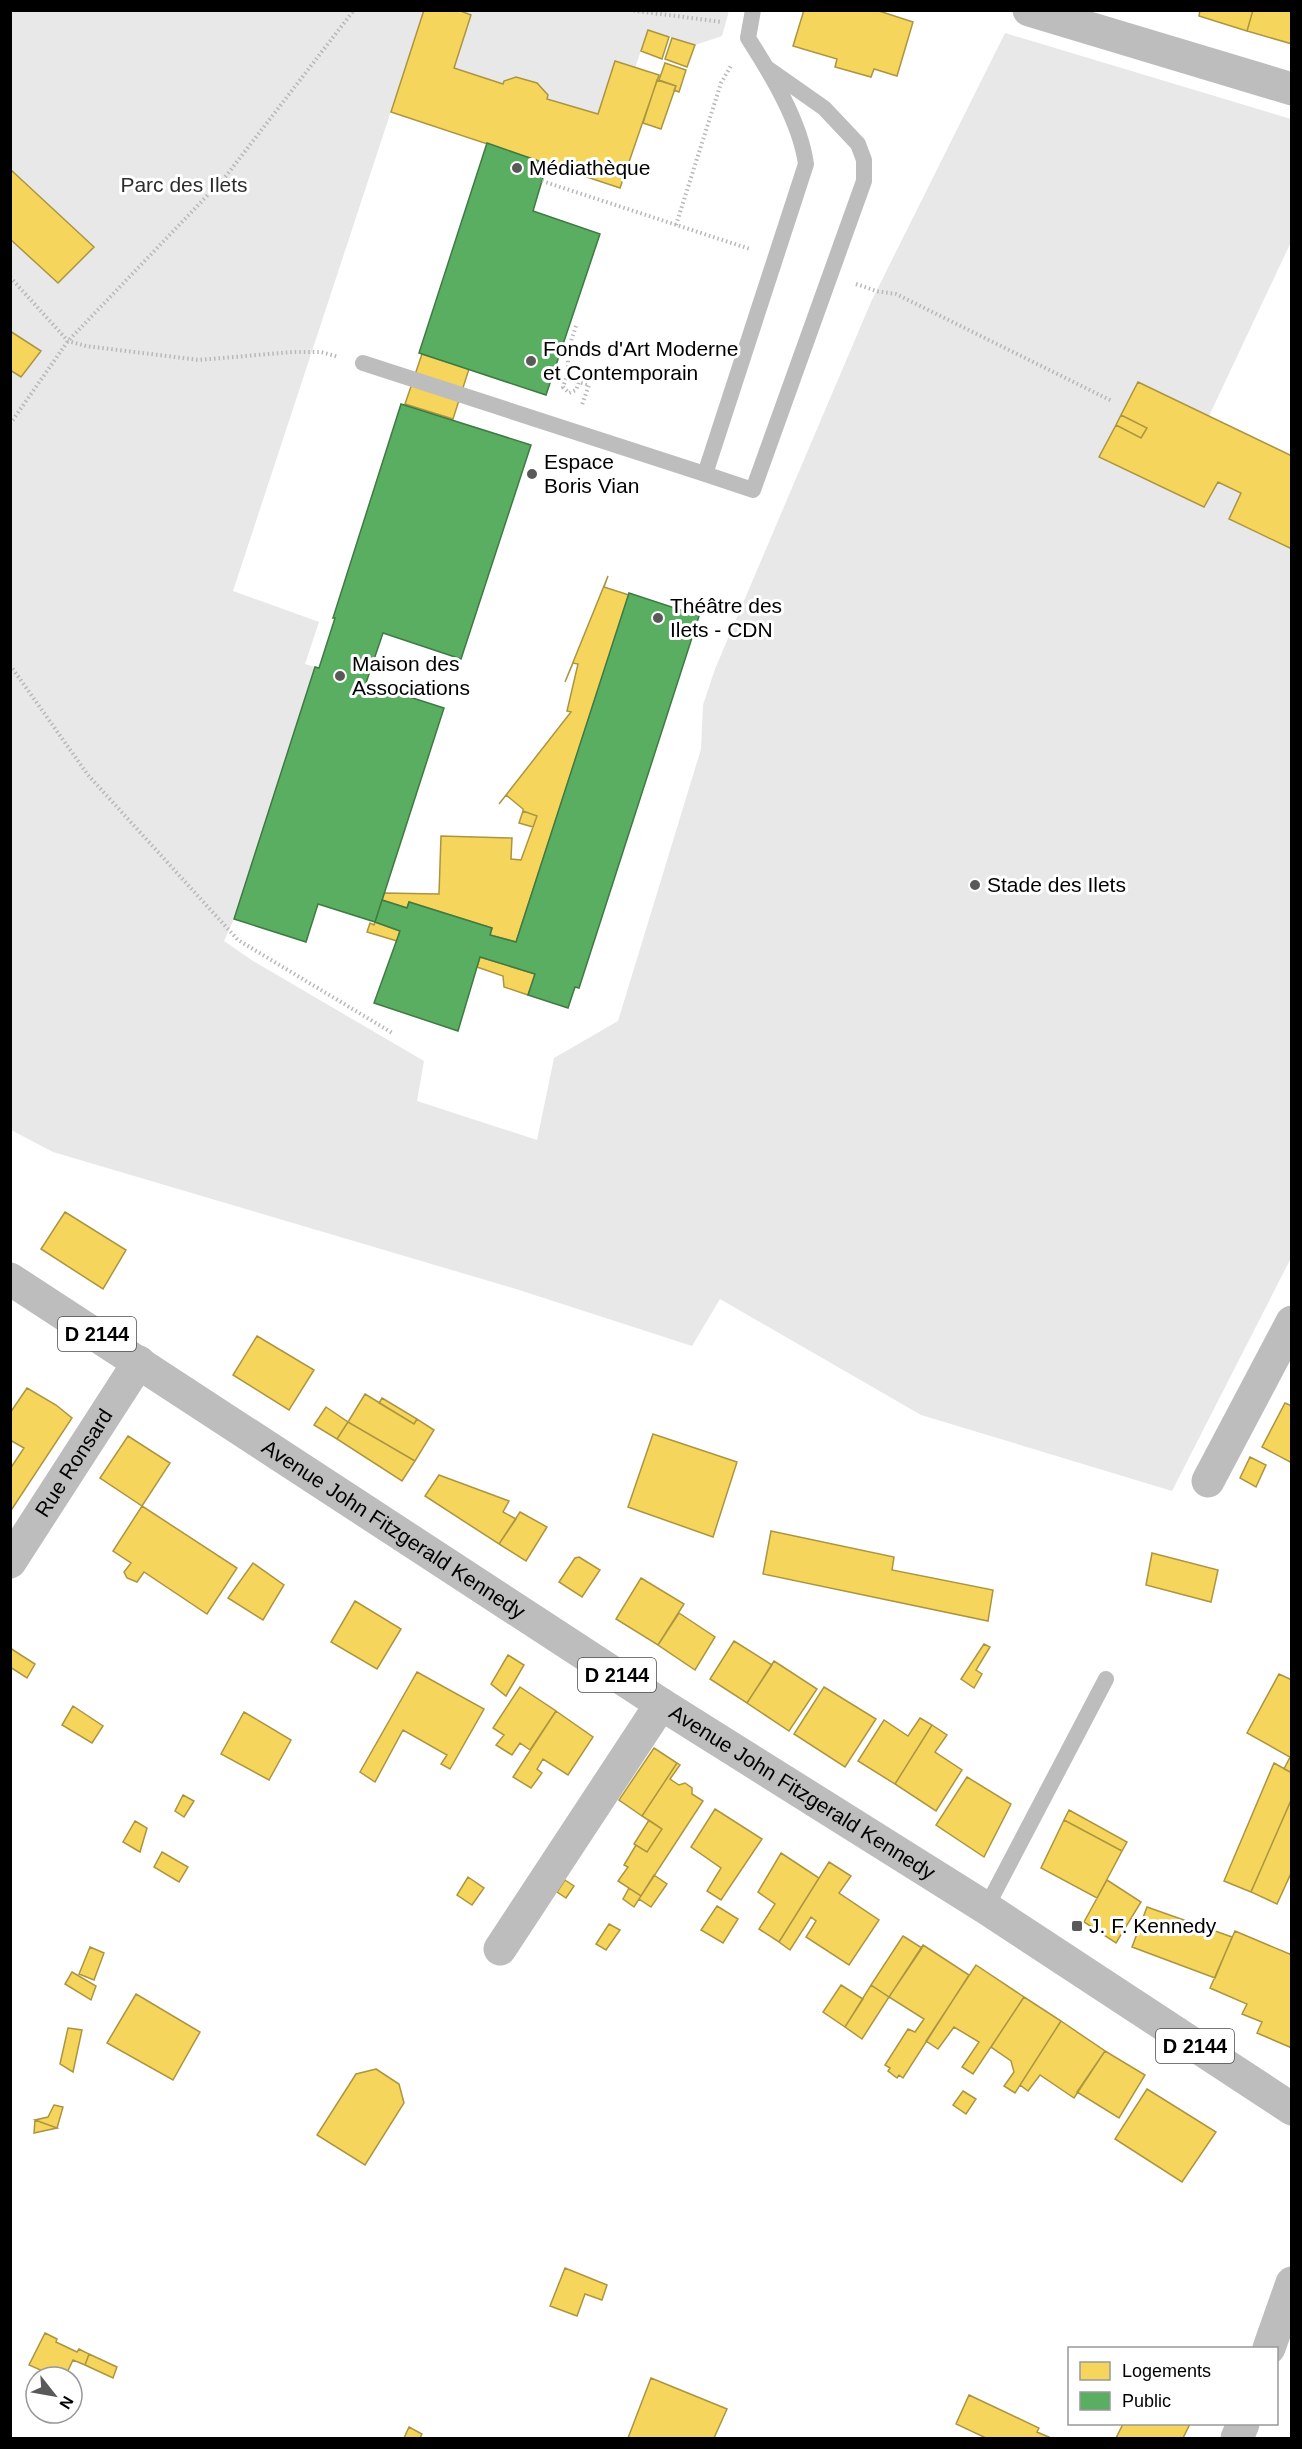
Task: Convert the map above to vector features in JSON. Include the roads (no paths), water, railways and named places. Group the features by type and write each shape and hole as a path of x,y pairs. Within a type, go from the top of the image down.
{"main road":[{"path":"1029,10 1292,89"},
{"name":"Avenue John Fitzgerald Kennedy","path":"10,1279 661,1704 986,1908 1292,2109"},
{"path":"1208,1481 1292,1322"},
{"name":"Rue Ronsard","path":"10,1562 139,1362"},
{"path":"500,1948 661,1704"},
{"path":"1270,2347 1292,2283"}],"lane":[{"path":"705,474 806,164 803,143 767,68 750,24"},
{"path":"363,363 753,490 864,182 864,160 858,144 824,108 767,68"},
{"path":"986,1908 1106,1680"}],"place":[{"name":"Médiathèque","path":"517,168"},
{"name":"Fonds d'Art Moderne et Contemporain","path":"531,361"},
{"name":"Espace Boris Vian","path":"532,474"},
{"name":"Théâtre des Ilets - CDN","path":"658,618"},
{"name":"Maison des Associations","path":"340,676"},
{"name":"Stade des Ilets","path":"975,885"},
{"name":"J. F. Kennedy","path":"1077,1926"}],"park label":[{"name":"Parc des Ilets","path":"184,185"}]}
